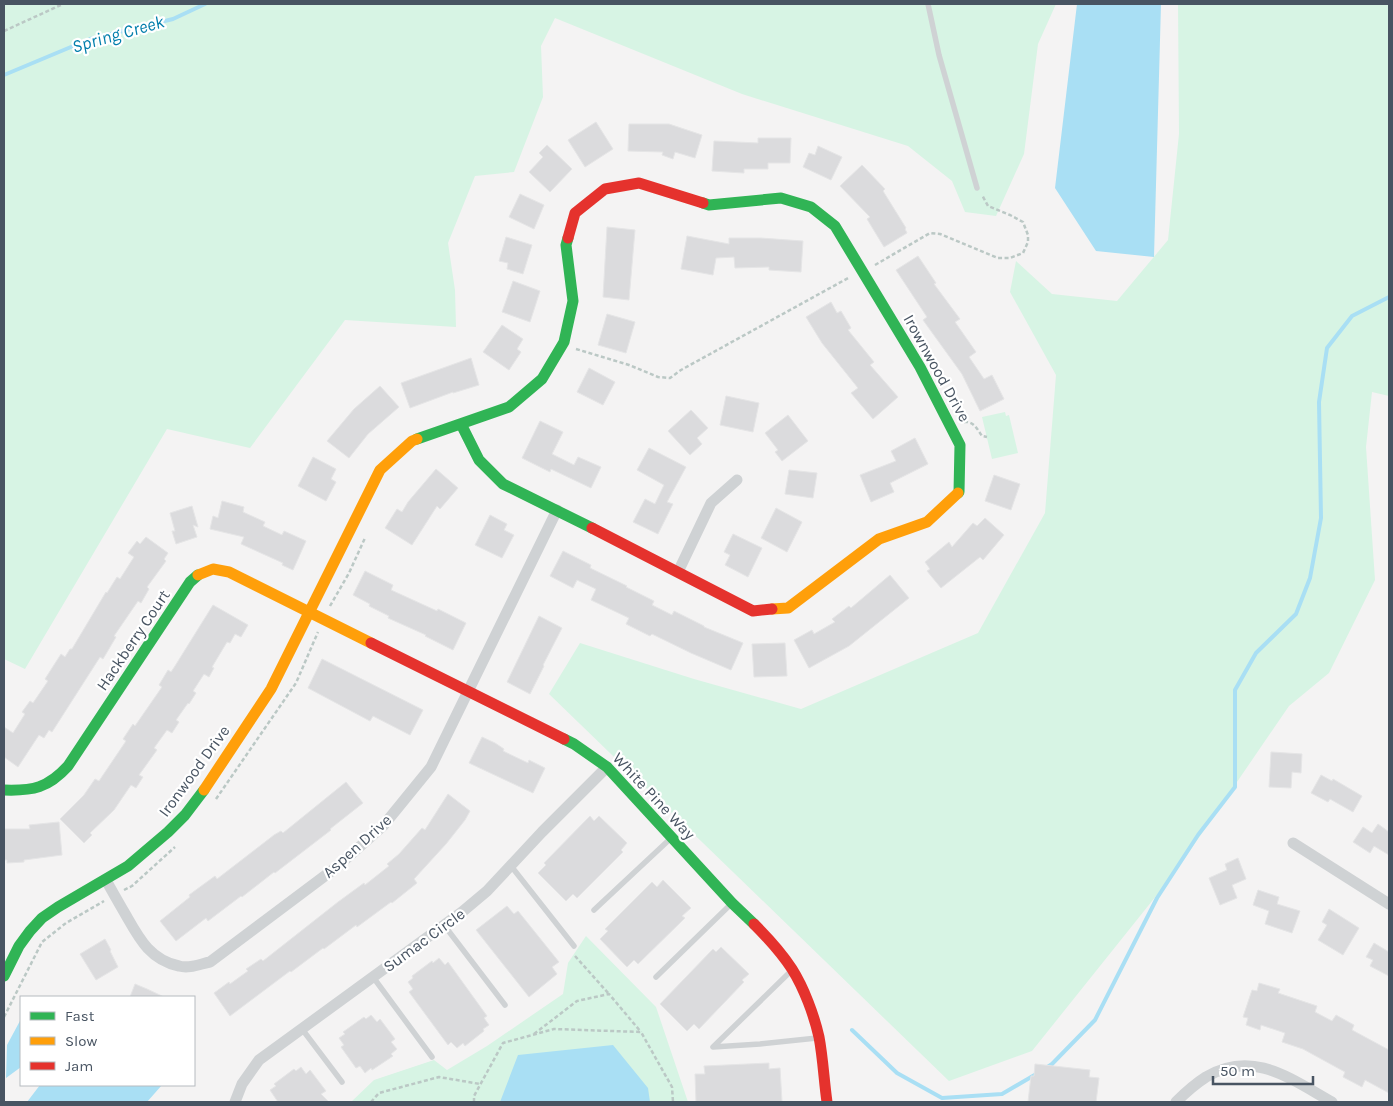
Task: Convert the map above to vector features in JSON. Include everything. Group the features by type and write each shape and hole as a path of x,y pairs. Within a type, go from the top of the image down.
{"street":[{"name":"Irownwood Drive","path":"349,532 380,470 412,442 461,424 509,407 542,379 564,342 573,301 566,245 575,213 605,189 639,183 709,205 781,198 812,207 835,226 920,367 960,445 959,492 927,522 879,539 788,608 753,611 558,510 503,484 479,460 461,424"},
{"path":"678,572 711,502 737,480"},
{"name":"Aspen Drive","path":"106,880 142,942 153,955 181,967 210,962 338,866 383,826 431,767 558,510"},
{"name":"Ironwood Drive","path":"4,976 20,946 42,918 128,866 168,832 195,802 271,689 349,532"},
{"name":"Hackberry Court","path":"4,790 31,790 46,785 59,777 190,582 202,572 219,568 309,612"},
{"name":"White Pine Way","path":"309,612 574,744 607,767 732,903 770,940 792,969 813,1016 819,1038 827,1102"},
{"name":"Sumac Circle","path":"236,1102 242,1084 259,1060 444,925 487,890 607,767"},
{"path":"1293,843 1389,904"},
{"path":"1176,1102 1193,1086 1223,1069 1237,1066 1254,1066 1273,1070 1332,1102"}],"lane":[{"path":"928,4 939,54 977,188"},
{"path":"594,910 672,838"},
{"path":"511,866 574,946"},
{"path":"656,977 732,903"},
{"path":"444,925 505,1005"},
{"path":"792,969 713,1047 819,1038"},
{"path":"373,977 432,1057"},
{"path":"302,1029 342,1082"}],"path":[{"path":"4,31 63,4"},
{"path":"564,342 577,349 629,365 658,377 670,378 681,370 930,233 940,234 998,258 1010,258 1022,253 1028,242 1028,234 1023,222 988,206 977,188"},
{"path":"952,428 969,422 974,424 982,436 987,437"},
{"path":"574,954 641,1032 672,1087 673,1102"},
{"path":"533,1035 577,1001 609,994"},
{"path":"474,1102 474,1096 503,1043 554,1029 641,1032"},
{"path":"371,1102 379,1093 439,1077 480,1084"}],"green space":[{"path":"4,4 1056,4 1038,44 1024,154 996,216 965,212 952,181 908,146 742,94 555,18 541,46 543,97 514,172 475,176 448,243 455,290 456,327 345,320 250,448 167,429 25,669 4,659"},
{"path":"1178,4 1389,4 1389,396 1372,392 1366,447 1375,580 1329,673 1289,706 1176,871 1032,1051 949,1081 549,694 580,643 694,679 801,709 978,633 1045,513 1056,375 1010,292 1016,261 1052,294 1117,301 1168,240 1179,134"},
{"path":"1005,412 1006,416 1009,415 1018,453 992,459 982,417"},
{"path":"586,936 656,1007 688,1102 351,1102 374,1080 434,1060 447,1070 487,1046 563,994 568,963"}],"water":[{"path":"1077,4 1161,4 1154,257 1096,251 1055,188"},
{"path":"20,1021 20,1068 6,1078 7,1045"},
{"path":"613,1045 648,1088 650,1102 500,1102 518,1055"},
{"path":"39,1086 161,1086 147,1102 27,1102"}],"building":[{"path":"596,122 613,149 585,167 568,140"},
{"path":"629,124 669,124 702,135 695,158 675,152 673,159 662,155 663,152 628,151"},
{"path":"758,138 791,138 790,163 768,163 768,169 744,169 744,173 712,171 714,141 758,143"},
{"path":"547,145 572,169 550,192 529,172 543,157 539,153"},
{"path":"818,146 842,157 831,180 803,167 809,153 815,155"},
{"path":"862,165 885,189 883,191 906,228 907,233 884,247 867,219 870,217 840,186"},
{"path":"520,194 544,205 534,229 509,217"},
{"path":"607,227 635,230 629,300 603,297"},
{"path":"687,236 729,244 729,238 803,241 801,272 769,270 769,267 735,268 734,257 716,258 713,275 681,269"},
{"path":"506,237 532,245 523,274 507,269 508,263 499,261"},
{"path":"918,256 936,283 934,284 960,319 955,322 976,352 969,357 984,379 992,375 1004,399 980,411 962,374 923,320 927,317 896,270"},
{"path":"513,281 540,291 530,322 502,312"},
{"path":"831,302 837,313 841,311 851,328 848,330 874,362 870,365 898,397 873,419 851,393 858,388 822,343 806,317"},
{"path":"607,314 635,322 626,353 598,345"},
{"path":"502,325 523,339 517,349 521,352 509,370 483,352"},
{"path":"471,358 479,385 453,392 410,408 401,383"},
{"path":"589,368 615,382 603,405 577,392"},
{"path":"380,386 399,407 368,434 349,458 327,441 354,409"},
{"path":"726,396 759,403 753,432 720,425"},
{"path":"691,410 708,428 697,438 702,444 690,455 668,431"},
{"path":"788,415 808,441 782,461 775,452 778,450 765,433"},
{"path":"540,421 563,432 552,454 574,465 578,457 601,467 591,488 551,469 550,472 522,458"},
{"path":"915,438 928,464 890,483 894,492 871,502 860,475 896,461 891,451"},
{"path":"649,448 686,467 667,502 673,504 658,534 633,522 645,499 655,504 664,485 637,470"},
{"path":"313,457 336,469 331,479 336,482 326,501 298,486"},
{"path":"436,469 458,488 440,509 437,506 412,545 385,528 397,509 402,512"},
{"path":"789,470 817,473 813,498 785,494"},
{"path":"994,475 1020,484 1011,510 985,501"},
{"path":"222,501 244,507 243,512 265,522 263,526 282,535 284,531 306,541 293,570 282,565 283,563 241,544 244,537 210,529 213,516 218,518"},
{"path":"192,506 198,527 193,525 197,537 176,544 170,513"},
{"path":"776,508 802,522 787,552 761,538"},
{"path":"490,515 507,524 504,530 514,535 502,558 475,545"},
{"path":"985,518 1004,535 983,560 980,557 941,588 927,571 930,569 925,562 949,542 952,547 973,523 977,526"},
{"path":"733,534 762,548 748,577 725,565 730,555 724,552"},
{"path":"146,537 168,553 164,559 166,561 147,587 149,589 141,603 138,601 114,636 116,637 103,659 100,657 52,732 49,730 44,738 39,735 18,767 4,757 4,727 13,733 25,714 22,712 30,701 33,703 48,681 45,679 61,654 65,657 70,649 72,649 106,592 117,577 120,579 134,557 128,553 137,541 140,544"},
{"path":"563,551 591,565 590,568 654,601 652,605 672,615 674,611 704,627 743,643 731,670 626,624 629,618 591,600 596,589 577,580 573,588 550,576"},
{"path":"365,571 393,585 391,590 437,611 438,609 466,623 453,650 426,635 388,618 389,616 353,595"},
{"path":"890,575 909,598 849,646 809,668 794,640 812,630 814,634 835,622 832,619 849,606 851,608"},
{"path":"213,605 248,625 241,637 235,634 230,643 227,642 212,667 214,668 209,677 204,674 193,691 196,693 176,720 179,722 172,733 167,730 154,748 157,750 139,775 143,777 136,788 131,785 114,810 90,833 92,835 84,843 60,819 84,795 95,779 99,781 126,741 123,739 133,724 135,726 162,687 159,685 168,670 171,672"},
{"path":"539,616 562,628 530,694 507,682"},
{"path":"785,643 787,676 754,677 752,644"},
{"path":"322,659 423,710 410,735 373,716 370,721 308,688"},
{"path":"482,737 504,749 503,751 528,763 529,760 545,768 533,793 469,763"},
{"path":"1271,752 1302,754 1301,773 1292,772 1291,788 1269,787"},
{"path":"1321,775 1332,781 1333,779 1362,796 1353,812 1330,799 1328,802 1311,793"},
{"path":"346,782 363,803 275,873 208,921 206,918 176,941 160,921 190,897 189,895 215,876 217,879 274,835 281,831 283,833"},
{"path":"448,794 470,811 446,844 414,879 417,883 392,903 357,927 356,925 290,971 230,1016 214,993 248,971 246,969 261,959 263,961 338,902 364,883 365,885 389,866 387,864 399,854 422,828 425,830"},
{"path":"590,816 594,821 599,816 627,843 621,850 623,852 577,898 573,894 566,901 538,873 546,865 544,863"},
{"path":"59,822 62,855 24,860 24,862 7,863 7,860 4,860 4,829 30,829 29,825"},
{"path":"1378,824 1389,832 1389,855 1374,846 1370,853 1353,842 1363,827 1372,833"},
{"path":"1238,858 1246,879 1232,885 1237,898 1220,905 1209,878 1227,870 1225,864"},
{"path":"663,880 691,908 682,916 685,918 638,964 634,960 627,967 600,939 608,931 605,929 652,882 657,887"},
{"path":"1258,890 1279,897 1277,904 1300,911 1292,933 1265,924 1269,911 1253,905"},
{"path":"507,906 514,914 518,911 559,962 552,967 557,974 529,997 476,930"},
{"path":"1329,909 1359,928 1343,955 1318,940 1327,925 1322,922"},
{"path":"105,939 118,967 96,980 80,954"},
{"path":"1374,943 1389,952 1389,976 1370,966 1373,960 1366,957"},
{"path":"721,947 749,974 742,980 744,982 699,1029 694,1024 687,1031 660,1004 713,949 716,952"},
{"path":"439,958 445,965 448,962 487,1016 484,1018 489,1025 465,1046 463,1043 457,1048 451,1042 448,1045 409,992 413,989 408,982 413,978 412,976"},
{"path":"1259,983 1280,989 1278,993 1317,1006 1315,1012 1332,1021 1336,1015 1354,1025 1352,1030 1389,1050 1389,1093 1365,1080 1362,1087 1343,1077 1345,1072 1303,1049 1282,1042 1285,1033 1261,1025 1260,1030 1246,1025 1248,1018 1243,1017 1252,990 1257,991"},
{"path":"135,984 162,996 130,996"},
{"path":"371,1015 377,1022 380,1019 395,1039 391,1042 397,1049 391,1054 393,1056 365,1073 360,1066 356,1068 341,1047 344,1045 339,1038 345,1034 343,1032 364,1017 366,1019"},
{"path":"769,1063 769,1069 780,1068 782,1102 696,1102 695,1074 705,1074 704,1066"},
{"path":"1035,1064 1090,1070 1089,1077 1099,1078 1096,1102 1028,1102 1031,1076 1034,1076"},
{"path":"301,1067 306,1074 310,1070 326,1091 321,1094 329,1102 278,1102 270,1090 276,1086 274,1084 294,1069 296,1071"}],"waterway":[{"name":"Spring Creek","path":"4,75 90,39 173,19 205,4"},
{"path":"1046,1068 1095,1020 1157,898 1198,835 1235,787 1235,690 1256,653 1296,614 1310,578 1321,518 1319,402 1327,348 1352,316 1389,297"},
{"path":"852,1030 897,1073 942,1098 1002,1094 1038,1073"}],"traffic: fast":[{"path":"703,203 709,205 781,198 811,207 835,226 920,367 960,445 958,493"},
{"path":"417,439 509,407 542,379 564,342 573,301 566,245 568,238"},
{"path":"461,424 479,460 503,484 592,528"},
{"path":"4,790 23,790 39,787 54,779 68,766 190,582 198,575"},
{"path":"564,739 607,767 732,903 754,924"},
{"path":"4,976 19,946 42,918 128,866 168,832 185,815 204,790"}],"traffic: slow":[{"path":"204,790 271,689 380,470 412,441 417,439"},
{"path":"772,609 788,608 879,539 927,522 958,493"},
{"path":"198,575 213,569 229,572 371,643"}],"traffic: jam":[{"path":"568,238 575,213 605,189 639,183 703,203"},
{"path":"592,528 753,611 772,609"},
{"path":"371,643 564,739"},
{"path":"754,924 788,963 801,985 808,1002 819,1037 827,1102"}]}
